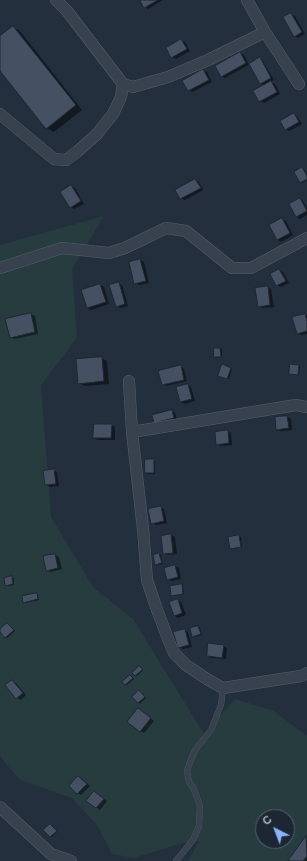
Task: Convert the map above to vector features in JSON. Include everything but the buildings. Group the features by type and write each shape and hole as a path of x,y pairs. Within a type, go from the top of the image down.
{"street":[{"path":"56,0 67,11 123,84 133,87 168,77 208,60 265,32"},
{"path":"247,0 265,32 299,84"},
{"path":"0,114 54,159 66,160 97,134 113,114 121,97 123,84"},
{"path":"0,268 62,248 109,253 125,248 166,228 186,231 232,268 251,268 307,238"},
{"path":"129,381 132,432 147,580 174,653 186,665 223,688 301,676 307,673"},
{"path":"132,432 296,405 307,408"},
{"path":"0,807 51,854 71,861"}],"lane":[{"path":"176,861 193,840 199,826 200,806 187,771 195,750 214,724 221,705 223,688"}],"green space":[{"path":"104,216 72,269 77,338 41,385 51,517 93,587 133,619 204,734 235,699 274,711 307,736 307,861 188,861 199,841 183,843 134,858 112,854 97,825 72,798 20,780 0,755 0,245"}]}
